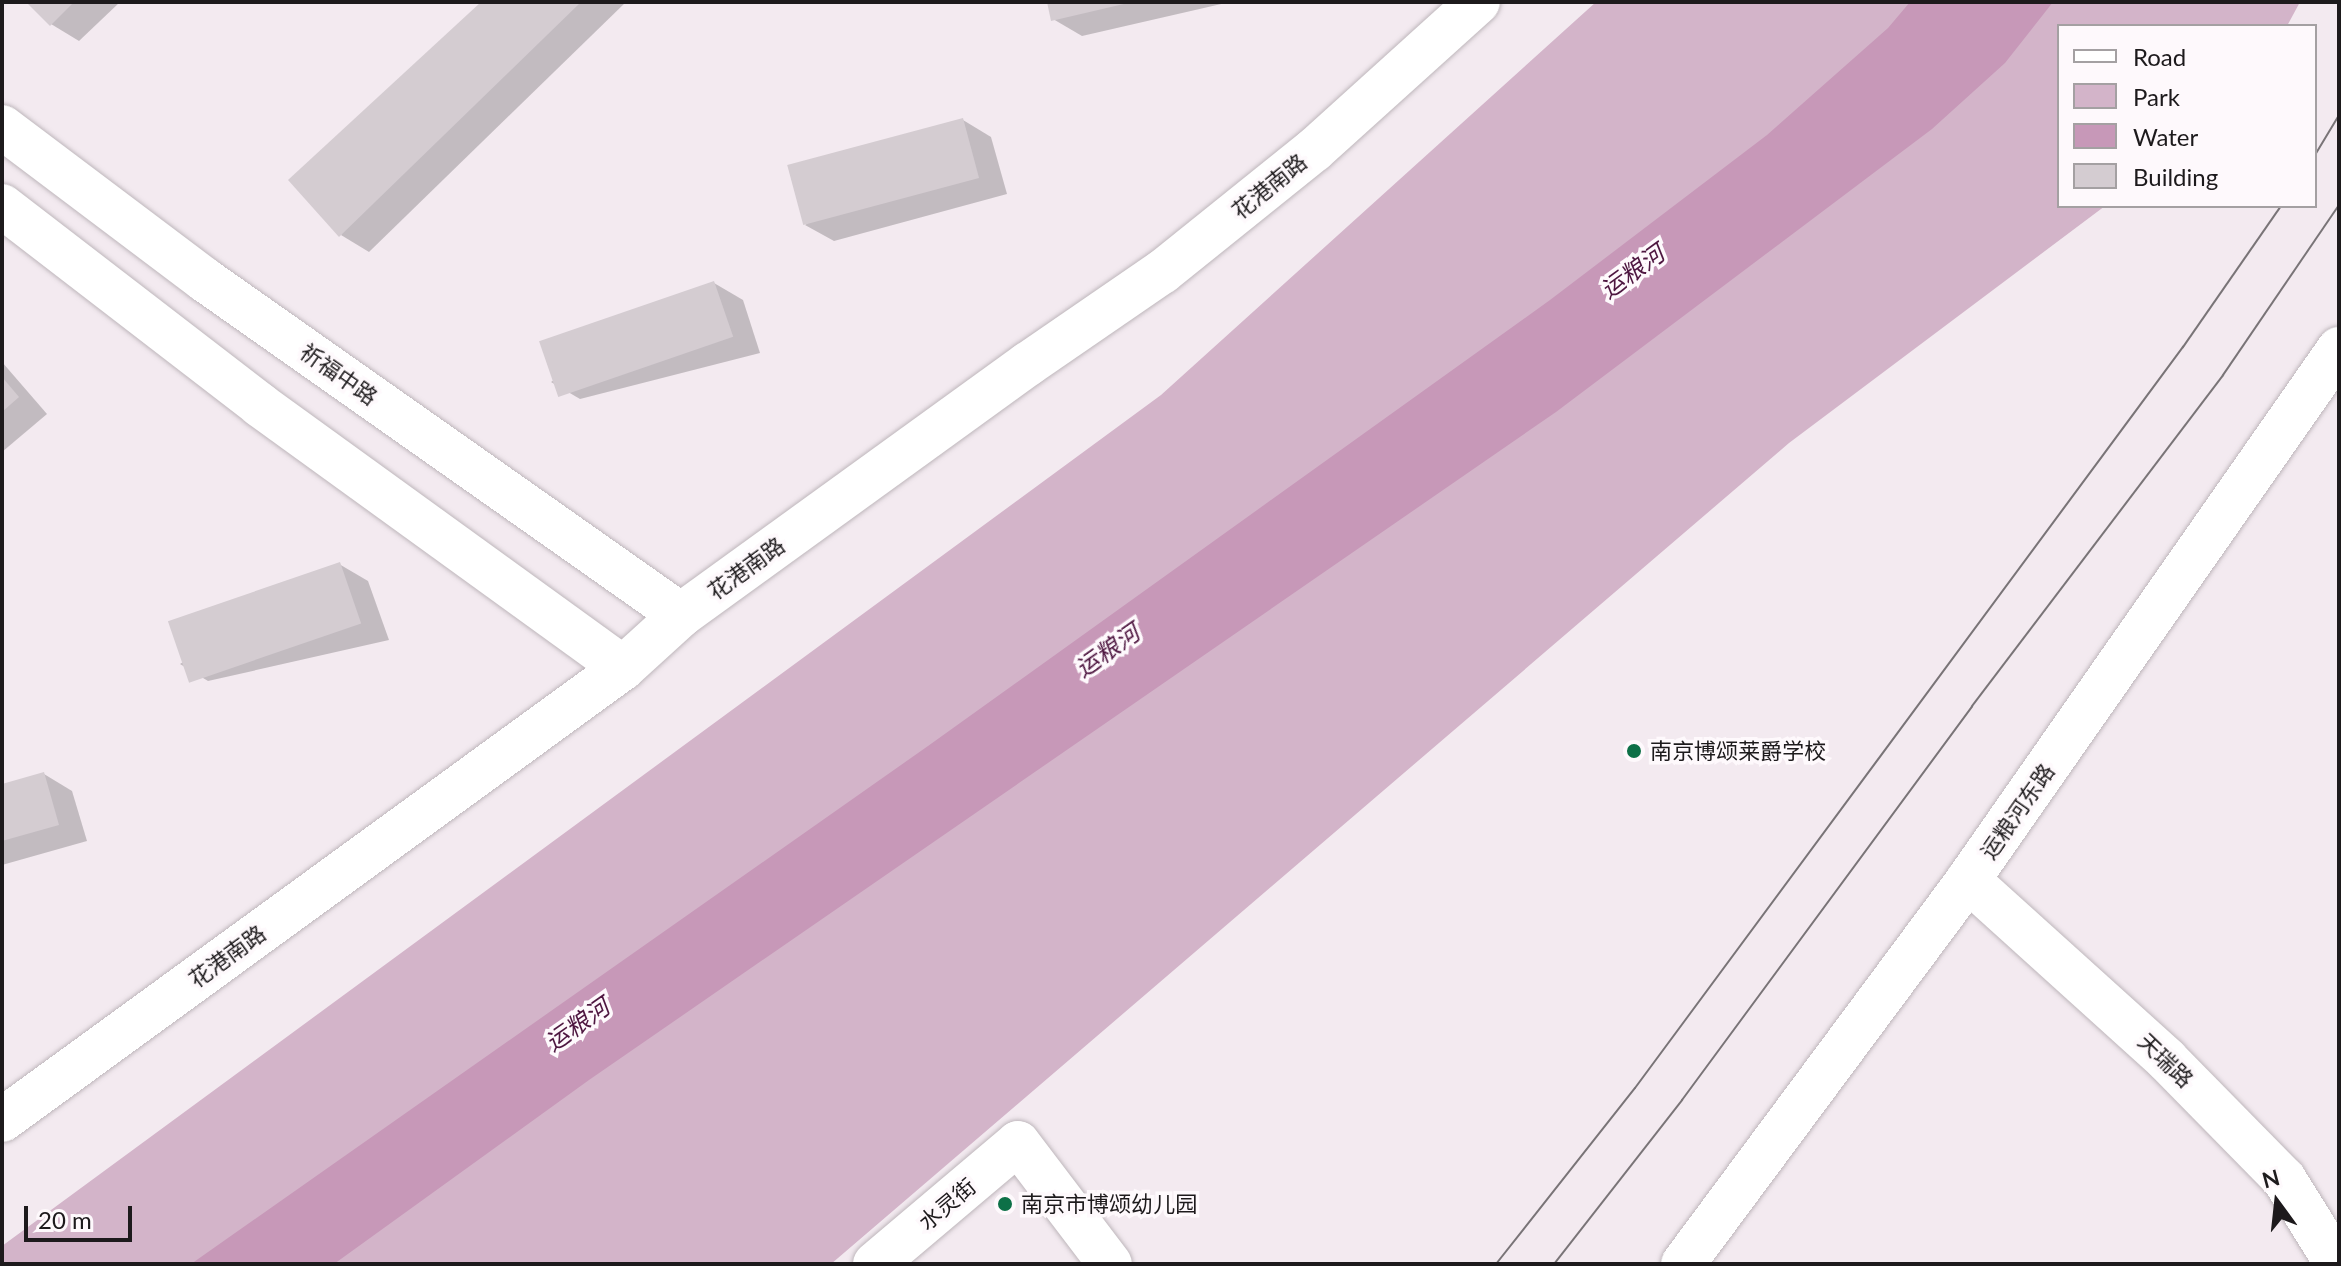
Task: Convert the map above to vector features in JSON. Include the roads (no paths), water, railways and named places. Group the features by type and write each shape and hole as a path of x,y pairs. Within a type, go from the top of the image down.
{"street":[{"name":"花港南路","path":"2,1120 623,668 681,615 1015,373 1162,272 1314,150 1478,2"},
{"name":"祈福中路","path":"2,127 205,280 681,615"},
{"path":"2,206 260,405 623,668"},
{"name":"运粮河东路","path":"1683,1264 1968,880 2339,349"},
{"name":"天瑞路","path":"1968,880 2167,1060 2284,1179 2337,1264"},
{"name":"水灵街","path":"875,1264 1018,1143 1110,1264"}],"water":[{"name":"运粮河","path":"1910,2 2053,2 2005,63 1932,129 1556,412 589,1080 334,1264 191,1264 928,746 1550,300 1767,135 1888,28"}],"tram line":[{"path":"2317,152 2339,115"},
{"path":"1554,1264 1682,1100 1972,706 2223,375 2339,205"},
{"path":"1496,1264 1635,1088 2183,347 2280,208"}],"place":[{"name":"南京博颂莱爵学校","path":"1634,751"},
{"name":"南京市博颂幼儿园","path":"1005,1204"}]}
